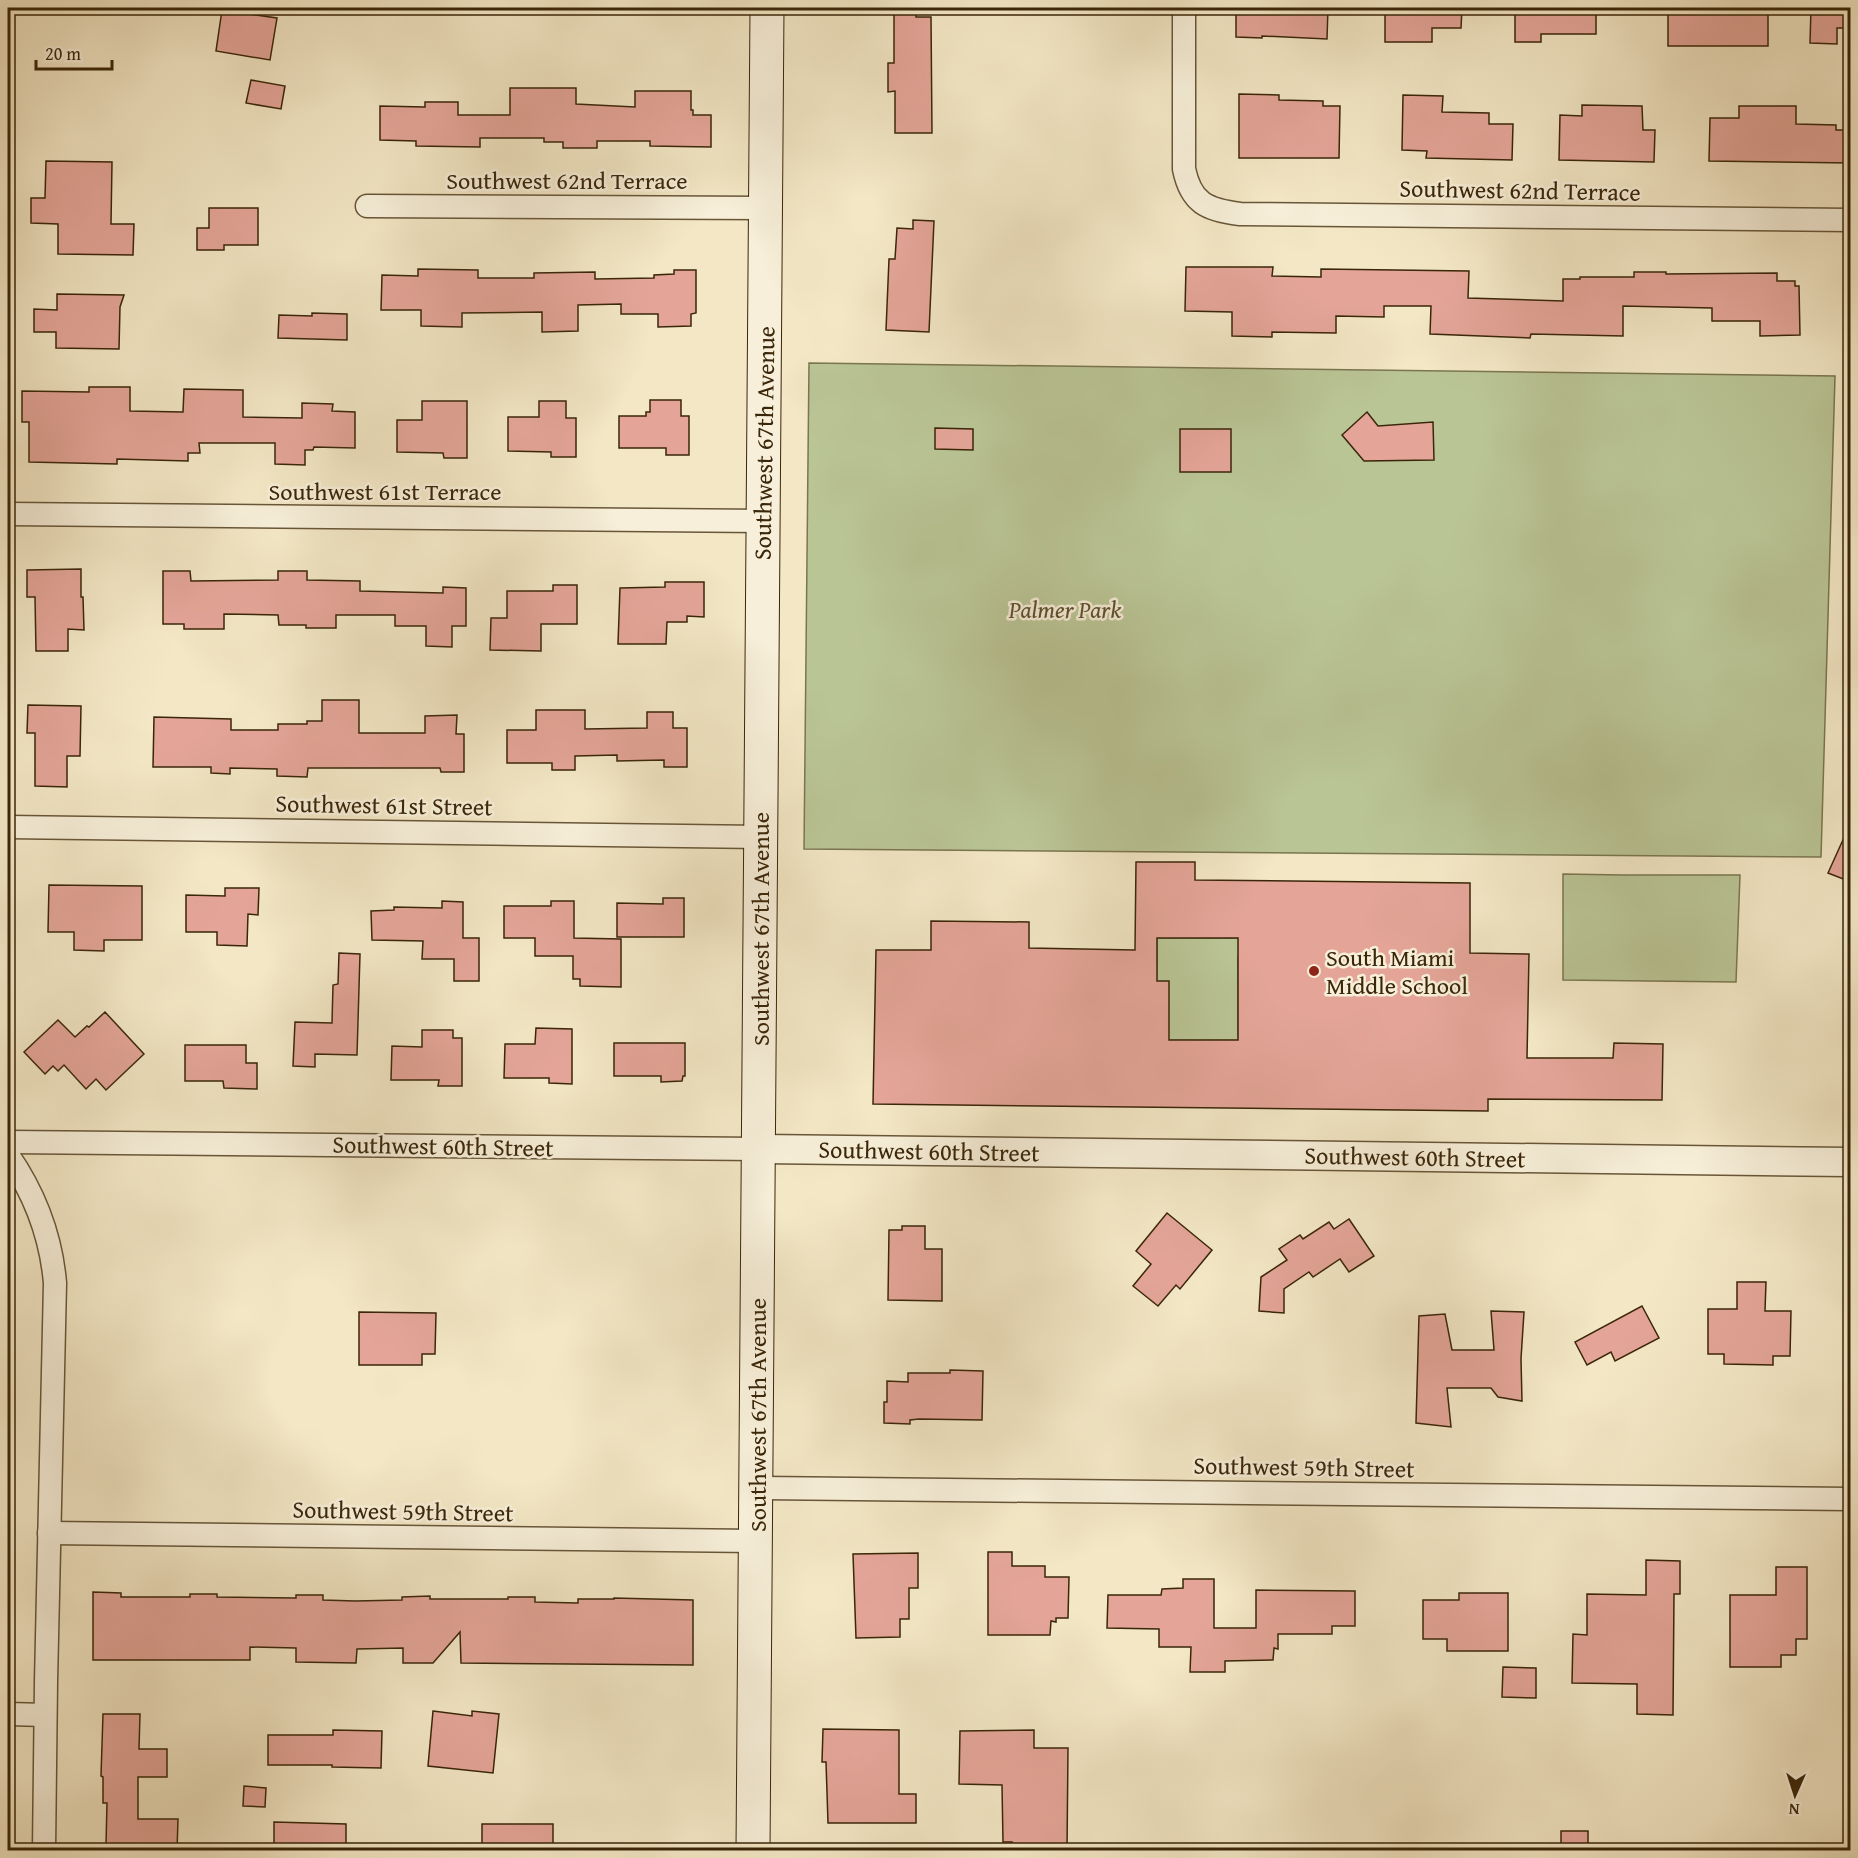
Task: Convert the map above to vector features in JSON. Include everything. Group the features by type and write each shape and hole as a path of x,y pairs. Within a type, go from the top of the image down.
{"main road":[{"name":"Southwest 67th Avenue","path":"753,1851 767,8"}],"street":[{"name":"Southwest 62nd Terrace","path":"1184,8 1183,159 1186,178 1194,195 1205,206 1215,210 1240,214 1851,220"},
{"name":"Southwest 62nd Terrace","path":"367,206 765,208"},
{"name":"Southwest 61st Terrace","path":"8,514 763,521"},
{"name":"Southwest 61st Street","path":"8,827 761,837"},
{"name":"Southwest 60th Street","path":"8,1142 1851,1162"},
{"path":"8,1155 34,1201 49,1239 54,1261 56,1304 45,1715 44,1851"},
{"name":"Southwest 59th Street","path":"756,1488 1851,1499"},
{"name":"Southwest 59th Street","path":"49,1533 756,1541"},
{"path":"8,1714 45,1715"}],"green space":[{"name":"Palmer Park","path":"809,363 1835,376 1821,857 804,849"},
{"path":"1563,874 1740,875 1736,982 1563,980"},
{"path":"1157,938 1321,938 1238,957 1238,1036 1319,1036 1319,1041 1156,1040"}],"building":[{"path":"1236,8 1328,8 1327,39 1236,37"},
{"path":"1385,8 1462,8 1461,28 1432,28 1432,42 1385,42"},
{"path":"1515,8 1596,8 1596,34 1541,34 1541,42 1515,42"},
{"path":"1668,8 1753,8 1753,12 1768,12 1768,46 1668,46"},
{"path":"1811,8 1851,8 1851,28 1837,28 1837,44 1810,43"},
{"path":"222,10 277,18 270,60 216,51"},
{"path":"894,13 916,13 916,17 931,17 932,133 895,133 895,91 888,92 888,63 894,63"},
{"path":"251,80 285,86 281,109 246,103"},
{"path":"510,88 576,88 576,104 635,107 635,91 691,91 693,115 711,115 711,147 650,146 650,141 597,141 597,148 563,148 563,142 544,142 544,138 480,138 480,147 416,146 416,141 380,140 380,106 425,107 425,102 458,102 458,115 510,115"},
{"path":"1239,94 1279,95 1279,100 1323,101 1323,106 1340,106 1339,158 1239,158"},
{"path":"1403,95 1443,96 1442,112 1489,113 1489,124 1513,124 1512,160 1426,158 1427,151 1402,150"},
{"path":"1582,105 1642,106 1643,130 1655,130 1654,162 1559,160 1560,115 1582,116"},
{"path":"1739,106 1796,106 1796,124 1836,125 1836,130 1851,130 1851,163 1709,161 1710,118 1739,118"},
{"path":"46,161 112,162 111,224 134,224 133,255 58,254 58,224 31,223 31,198 45,198"},
{"path":"209,208 258,208 258,245 224,245 224,250 197,250 197,228 209,228"},
{"path":"913,220 934,221 929,332 886,330 889,259 895,259 897,228 913,229"},
{"path":"1186,267 1273,267 1272,276 1321,277 1321,269 1469,271 1468,298 1563,301 1563,279 1634,277 1634,272 1777,273 1777,281 1795,281 1795,286 1799,286 1800,335 1760,336 1760,321 1712,321 1712,308 1623,306 1623,336 1531,334 1530,338 1430,334 1431,306 1384,306 1384,317 1336,316 1336,333 1272,332 1272,337 1232,336 1232,312 1185,311"},
{"path":"418,269 478,270 478,278 534,278 534,273 595,272 595,279 654,278 654,275 674,274 674,270 696,270 696,313 691,314 691,326 658,327 658,314 621,314 621,304 578,305 578,331 542,332 542,312 462,313 462,327 421,326 421,310 381,310 382,275 418,276"},
{"path":"57,294 124,295 120,307 119,349 56,348 56,332 34,332 34,309 57,310"},
{"path":"312,313 347,314 347,340 278,338 279,315 312,316"},
{"path":"89,387 130,387 130,411 183,412 184,389 243,390 243,417 302,418 302,403 333,404 332,411 355,412 355,448 314,447 313,450 305,450 305,465 275,464 275,443 199,443 200,453 188,453 188,461 117,459 117,464 29,462 29,422 22,422 22,391 89,392"},
{"path":"650,400 681,400 681,416 689,416 689,455 666,455 666,448 619,448 619,416 646,416 646,412 650,412"},
{"path":"422,401 467,401 467,458 444,458 443,453 397,452 397,420 422,420"},
{"path":"539,401 566,401 566,418 576,418 576,457 551,457 551,452 508,451 508,417 539,417"},
{"path":"1367,412 1378,426 1433,422 1434,460 1364,461 1342,435"},
{"path":"935,428 973,429 973,450 935,449"},
{"path":"1180,429 1231,429 1231,472 1180,472"},
{"path":"81,569 84,630 68,629 68,651 36,651 35,597 27,597 27,570"},
{"path":"163,571 190,571 191,581 278,580 278,571 307,571 307,580 360,581 360,591 443,593 443,587 466,588 466,626 452,626 452,647 426,646 426,626 395,626 395,615 336,615 336,628 306,628 306,625 279,625 278,615 224,614 224,629 184,629 184,624 163,624"},
{"path":"665,582 704,582 704,617 687,616 687,622 667,622 666,644 618,644 620,588 665,587"},
{"path":"553,585 577,585 577,624 541,624 541,651 490,650 491,618 507,618 507,591 553,591"},
{"path":"322,700 359,700 359,733 425,733 425,716 457,715 456,734 464,734 464,772 441,772 440,768 308,768 307,777 277,776 277,769 230,768 230,774 211,773 211,767 153,767 154,717 231,719 231,730 278,730 278,724 307,724 307,721 322,721"},
{"path":"28,705 81,706 80,756 67,756 67,787 35,786 35,733 27,733"},
{"path":"536,710 585,710 585,729 647,728 647,712 673,712 673,728 687,728 687,767 664,767 664,760 617,761 617,755 575,756 575,770 552,770 552,763 507,763 507,730 536,730"},
{"path":"1851,822 1851,882 1828,873"},
{"path":"1136,862 1195,862 1195,880 1470,883 1470,953 1529,954 1527,1058 1613,1058 1614,1043 1663,1044 1662,1100 1488,1099 1488,1111 873,1104 876,950 931,950 931,921 1029,922 1029,948 1135,950","holes":["1157,938 1238,938 1238,1040 1169,1040 1169,981 1157,981"]},
{"path":"49,885 142,886 142,940 104,940 104,951 74,950 74,932 48,932"},
{"path":"225,888 259,888 258,915 248,914 247,946 217,945 217,932 186,932 186,895 225,896"},
{"path":"663,898 684,898 684,937 617,937 617,903 663,904"},
{"path":"442,901 463,902 463,938 479,938 479,981 454,981 454,959 422,959 423,941 372,940 371,911 394,910 394,907 442,908"},
{"path":"551,901 574,901 574,938 621,939 621,987 580,986 580,979 573,979 573,956 535,956 535,938 504,938 504,906 551,906"},
{"path":"339,953 360,954 357,1055 315,1054 315,1067 293,1066 295,1022 332,1023 333,985 338,984"},
{"path":"105,1012 144,1054 106,1090 96,1079 86,1089 64,1065 58,1071 53,1066 45,1074 24,1052 58,1020 75,1037"},
{"path":"536,1028 572,1029 572,1084 549,1083 549,1078 504,1078 505,1044 535,1044"},
{"path":"422,1030 453,1030 453,1038 462,1038 462,1086 438,1086 439,1080 391,1080 392,1046 422,1047"},
{"path":"614,1043 685,1043 685,1076 682,1081 661,1082 661,1076 614,1076"},
{"path":"185,1045 246,1045 246,1063 257,1063 257,1089 224,1088 223,1081 185,1081"},
{"path":"1167,1213 1212,1250 1180,1289 1176,1285 1158,1306 1133,1286 1151,1264 1136,1251"},
{"path":"1349,1219 1374,1256 1349,1272 1340,1259 1313,1277 1309,1272 1284,1289 1284,1313 1259,1311 1261,1277 1287,1260 1279,1249 1300,1235 1303,1239 1329,1222 1334,1229"},
{"path":"902,1226 925,1226 925,1249 942,1249 942,1301 888,1300 889,1230 902,1230"},
{"path":"1737,1282 1766,1282 1765,1311 1791,1311 1790,1356 1773,1356 1773,1365 1724,1364 1724,1354 1708,1354 1708,1309 1737,1309"},
{"path":"1642,1306 1659,1338 1615,1361 1611,1352 1587,1365 1575,1342"},
{"path":"1491,1311 1524,1312 1521,1359 1522,1401 1498,1397 1491,1388 1447,1388 1451,1427 1416,1423 1419,1316 1445,1314 1452,1350 1494,1350"},
{"path":"359,1312 436,1313 435,1354 422,1354 422,1365 359,1365"},
{"path":"950,1370 983,1371 982,1420 919,1419 910,1420 910,1424 884,1423 887,1381 908,1382 908,1373 950,1373"},
{"path":"988,1552 1012,1552 1012,1566 1045,1566 1045,1577 1069,1577 1068,1618 1056,1618 1056,1622 1051,1621 1050,1635 988,1635"},
{"path":"918,1553 918,1588 909,1588 909,1619 900,1619 900,1637 856,1638 853,1554"},
{"path":"1646,1560 1680,1561 1680,1594 1674,1594 1673,1715 1637,1714 1637,1684 1572,1683 1573,1634 1587,1635 1587,1594 1646,1595"},
{"path":"1776,1567 1807,1567 1807,1639 1796,1639 1796,1655 1781,1655 1781,1667 1730,1667 1730,1595 1776,1595"},
{"path":"1183,1579 1214,1579 1214,1628 1256,1628 1256,1590 1355,1591 1355,1626 1332,1626 1332,1634 1278,1634 1278,1649 1274,1648 1273,1660 1225,1661 1225,1672 1190,1672 1191,1647 1159,1647 1159,1629 1107,1628 1108,1595 1161,1595 1162,1589 1183,1588"},
{"path":"93,1592 121,1593 121,1597 190,1597 190,1594 217,1594 217,1597 296,1598 296,1595 323,1595 323,1600 355,1601 402,1600 402,1597 430,1596 430,1599 535,1597 535,1602 578,1603 578,1599 614,1598 693,1600 693,1665 461,1663 460,1632 433,1663 403,1663 403,1648 357,1649 356,1663 296,1662 296,1648 250,1647 250,1660 93,1660"},
{"path":"1459,1593 1508,1593 1508,1651 1447,1651 1447,1639 1423,1639 1423,1600 1459,1600"},
{"path":"1503,1667 1536,1668 1536,1698 1502,1697"},
{"path":"433,1711 472,1716 472,1711 499,1714 493,1773 428,1766"},
{"path":"103,1714 140,1714 139,1749 167,1749 167,1777 138,1777 138,1819 178,1819 177,1851 113,1851 114,1845 106,1845 107,1803 103,1803 103,1777 101,1776"},
{"path":"823,1729 899,1730 899,1794 916,1794 916,1823 828,1823 826,1762 822,1762"},
{"path":"333,1730 382,1731 381,1768 268,1765 268,1735 333,1735"},
{"path":"1034,1730 1034,1748 1068,1748 1067,1851 1012,1851 1012,1842 1003,1842 1002,1785 959,1784 960,1731"},
{"path":"244,1786 266,1788 265,1807 243,1806"},
{"path":"274,1822 346,1824 346,1850 274,1851"},
{"path":"482,1824 553,1824 553,1851 482,1851"},
{"path":"1561,1831 1588,1831 1588,1851 1561,1851"}],"place":[{"name":"South Miami Middle School","path":"1314,971"}]}
